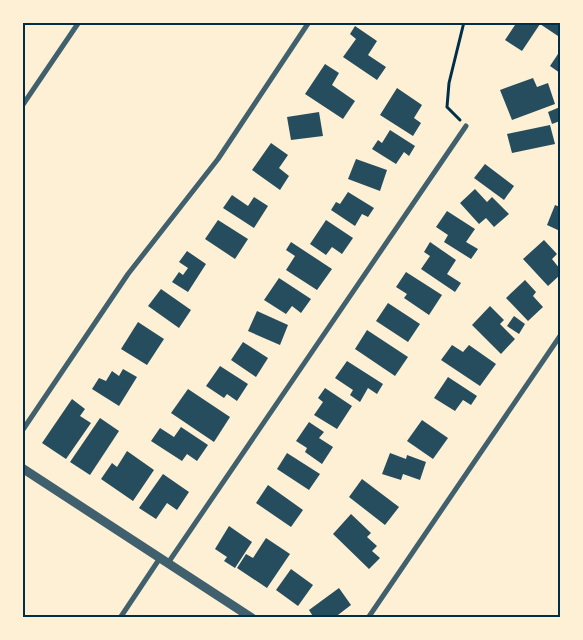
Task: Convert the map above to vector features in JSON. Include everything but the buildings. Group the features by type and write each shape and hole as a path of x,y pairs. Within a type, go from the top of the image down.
{"street":[{"path":"22,106 79,22"},
{"path":"22,431 128,274 218,159 309,22"},
{"path":"120,618 164,561 466,126"},
{"path":"368,618 560,336"},
{"path":"22,468 252,618"}],"path":[{"path":"464,22 449,83 447,106 466,126"}]}
